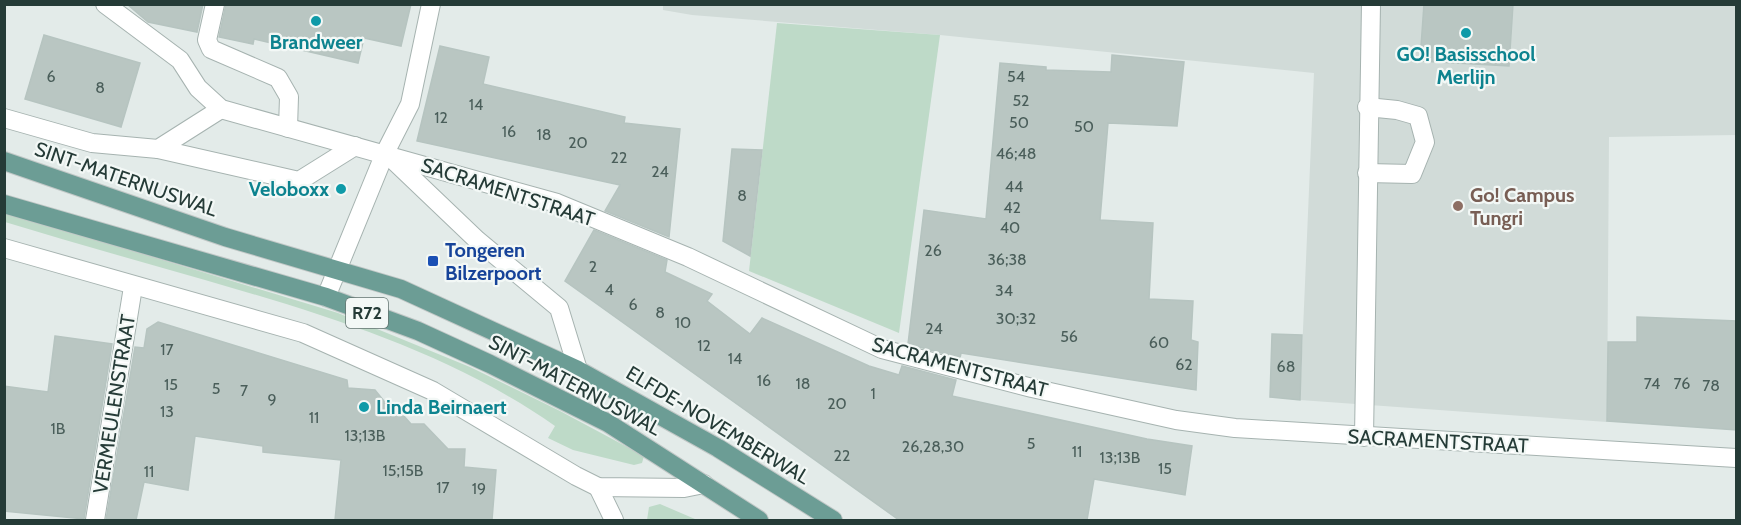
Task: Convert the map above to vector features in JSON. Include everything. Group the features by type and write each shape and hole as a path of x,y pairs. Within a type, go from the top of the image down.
{"main road":[{"name":"SINT-MATERNUSWAL","path":"4,161 225,237 400,289 579,370"},
{"name":"SINT-MATERNUSWAL","path":"4,204 326,297 418,332 490,364 608,423 704,484"},
{"name":"ELFDE-NOVEMBERWAL","path":"579,370 718,448 833,520"},
{"name":"R72","path":"704,484 759,520"}],"street":[{"path":"105,4 180,60 198,88 221,109"},
{"path":"215,4 207,40 211,49 278,78 289,97 288,128"},
{"path":"326,297 385,153 410,104 431,4"},
{"path":"1364,437 1367,107 1371,4"},
{"path":"1367,107 1397,110 1418,116 1425,142 1412,174 1367,173"},
{"name":"SACRAMENTSTRAAT","path":"221,109 385,153 557,203 688,257 882,349 1032,388 1176,420 1235,428 1737,458"},
{"name":"SINT-MATERNUSWAL","path":"4,117 92,143 158,149 221,109"},
{"path":"158,149 299,181 355,146"},
{"name":"SINT-MATERNUSWAL","path":"385,153 477,240 560,308 579,370"},
{"path":"4,248 133,287 303,333 433,391 576,476 598,486 684,488 704,484"},
{"name":"VERMEULENSTRAAT","path":"95,520 133,287"},
{"path":"598,486 615,520"}],"shaded area":[{"name":"Go! Campus Tungri","path":"663,5 1736,5 1736,135 1609,137 1607,422 1300,400 1314,73 940,35 692,15 663,10"}],"green space":[{"path":"777,23 940,35 899,333 749,271"},
{"path":"4,212 338,313 470,367 560,411 644,456 642,463 634,465 573,450 548,438 555,426 515,400 473,377 386,339 251,293 5,222"},
{"path":"660,504 698,520 647,520 649,507"}],"building":[{"path":"127,4 203,4 197,32 148,22"},
{"name":"Brandweer","path":"226,4 411,4 401,46 364,38 358,63 254,39 253,44 219,37"},
{"name":"GO! Basisschool Merlijn","path":"1424,4 1513,4 1509,66 1420,61"},
{"path":"44,35 140,63 121,127 25,99"},
{"path":"440,46 489,57 483,84 625,117 624,123 680,129 669,237 605,211 620,185 417,141"},
{"path":"1112,55 1184,62 1177,126 1108,123 1100,220 1153,223 1149,299 1193,301 1191,340 1198,342 1196,390 961,353 960,358 908,344 924,210 986,219 1000,63 1046,67 1046,70 1111,72"},
{"path":"732,149 762,150 750,256 723,241"},
{"path":"594,230 667,260 665,272 712,294 707,301 750,334 762,318 869,366 899,375 902,366 956,380 952,396 1147,439 1192,446 1185,495 1094,479 1087,520 899,520 565,281"},
{"path":"1637,317 1737,321 1737,430 1607,421 1608,342 1637,342"},
{"path":"158,322 347,380 348,388 375,390 388,406 388,414 403,415 411,424 424,424 448,449 465,449 464,467 496,470 492,520 335,520 341,460 263,452 263,446 195,436 188,490 144,482 136,520 106,520 135,347 144,348 147,329"},
{"path":"1272,334 1302,335 1300,400 1270,397"},
{"path":"55,336 112,344 84,519 4,511 4,386 48,392"}],"place":[{"name":"Brandweer","path":"316,21"},
{"name":"GO! Basisschool Merlijn","path":"1466,33"},
{"name":"Veloboxx","path":"341,189"},
{"name":"Go! Campus Tungri","path":"1458,206"},
{"name":"Tongeren Bilzerpoort","path":"433,261"},
{"name":"Linda Beirnaert","path":"364,407"}]}
